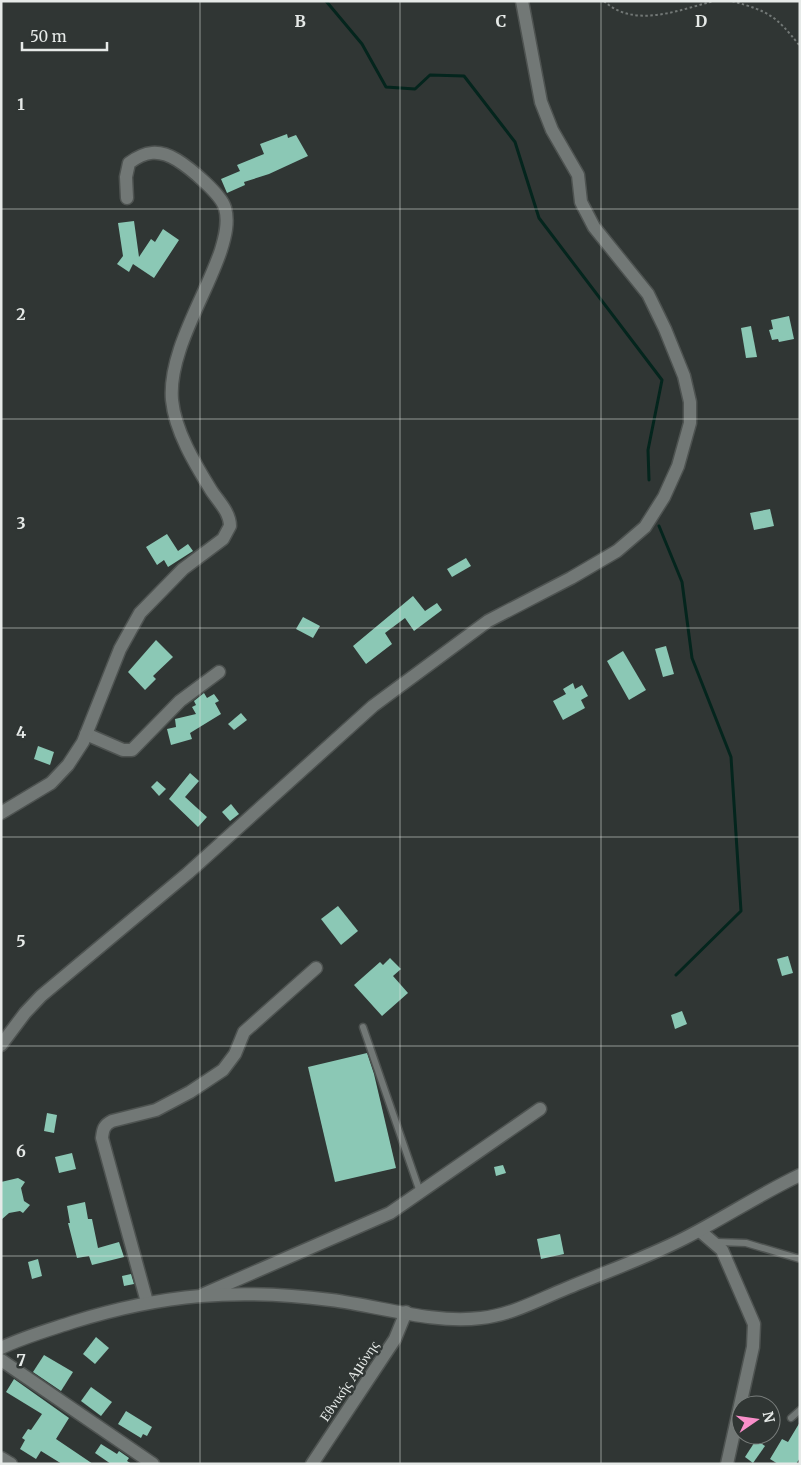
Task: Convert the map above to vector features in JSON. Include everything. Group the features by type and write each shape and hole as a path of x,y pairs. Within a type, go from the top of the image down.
{"street":[{"path":"1,1045 25,1013 41,996 188,873 365,713 488,621 578,574 617,551 645,527 664,497 678,466 690,423 690,402 684,376 648,294 594,227 582,202 578,174 552,130 541,102 522,1"},
{"path":"1,813 56,779 74,757 86,734 120,649 140,613 183,569 223,539 230,526 227,513 204,476 176,421 171,389 178,354 210,281 222,244 226,223 225,209 213,192 185,165 175,159 154,153 141,154 129,163 126,178 127,198"},
{"path":"86,734 123,750 132,750 180,701 219,672"},
{"path":"147,1302 102,1138 106,1124 156,1110 190,1092 223,1070 235,1054 244,1032 316,968"},
{"path":"204,1294 371,1223 390,1213 540,1109"},
{"path":"1,1348 84,1318 147,1302 204,1294 276,1294 464,1320 500,1315 666,1248 700,1231 759,1195 800,1175"},
{"path":"700,1231 715,1242 728,1259 754,1324 755,1336 727,1464"},
{"name":"Εθνικής Αμύνης","path":"312,1464 395,1339 406,1312"},
{"path":"1,1360 153,1464"},
{"path":"1,1458 10,1464"}],"lane":[{"path":"363,1027 420,1192"},
{"path":"715,1242 746,1243 800,1259"},
{"path":"792,1418 800,1410"}],"path":[{"path":"604,1 610,7 629,16 664,14 714,1"},
{"path":"732,1 760,9 780,20 800,46"}],"building":[{"path":"287,134 288,138 296,135 308,156 269,174 244,182 245,185 227,193 221,179 240,171 237,165 264,154 260,144"},
{"path":"134,221 139,257 151,239 155,242 163,229 179,240 154,278 133,264 129,272 117,264 123,256 118,223"},
{"path":"789,316 794,339 779,342 778,339 772,340 769,330 773,329 771,320"},
{"path":"751,326 757,357 746,358 741,328"},
{"path":"770,509 774,526 754,530 750,513"},
{"path":"167,534 178,551 188,544 193,551 168,567 164,560 157,565 146,547"},
{"path":"466,558 471,566 452,577 447,569"},
{"path":"413,596 425,611 437,603 442,610 414,631 405,618 385,633 392,644 366,664 353,646"},
{"path":"303,617 320,626 313,638 296,629"},
{"path":"156,640 173,657 153,676 156,679 145,690 128,672"},
{"path":"666,646 674,674 663,677 655,649"},
{"path":"623,651 646,690 629,700 607,661"},
{"path":"573,683 575,689 582,685 588,696 581,700 585,708 563,720 553,701 566,694 563,689"},
{"path":"204,693 207,698 214,694 219,701 215,703 221,714 190,733 192,739 171,745 167,729 176,727 175,719 196,714 192,707 196,705 194,701"},
{"path":"241,713 247,720 234,730 228,724"},
{"path":"38,746 54,752 50,765 34,759"},
{"path":"190,773 199,781 185,797 207,817 198,827 169,799"},
{"path":"157,781 166,789 159,796 151,787"},
{"path":"231,804 239,814 230,821 222,812"},
{"path":"338,906 358,931 341,945 321,919"},
{"path":"788,956 793,973 782,976 777,959"},
{"path":"390,958 401,969 393,976 408,993 382,1016 354,985 380,962 383,965"},
{"path":"682,1011 687,1024 675,1029 671,1015"},
{"path":"367,1053 374,1074 396,1168 335,1182 308,1067"},
{"path":"47,1113 57,1115 54,1133 44,1131"},
{"path":"72,1153 76,1169 59,1173 55,1157"},
{"path":"503,1165 506,1173 496,1176 494,1167"},
{"path":"18,1178 25,1182 21,1188 24,1201 30,1205 23,1213 20,1211 9,1213 1,1220 1,1182"},
{"path":"85,1202 88,1219 92,1219 98,1248 119,1242 124,1257 92,1265 89,1256 77,1258 68,1223 70,1223 67,1206"},
{"path":"560,1234 564,1254 541,1259 537,1239"},
{"path":"38,1259 42,1276 32,1279 28,1262"},
{"path":"131,1274 134,1284 124,1286 122,1276"},
{"path":"96,1337 109,1348 95,1364 83,1354"},
{"path":"44,1355 73,1372 61,1391 33,1372"},
{"path":"14,1379 69,1418 56,1439 93,1464 62,1464 41,1451 36,1459 20,1449 25,1440 22,1438 28,1429 31,1430 42,1414 6,1392"},
{"path":"91,1387 112,1402 101,1416 81,1401"},
{"path":"126,1411 152,1427 147,1436 143,1434 141,1438 118,1424"},
{"path":"800,1422 800,1458 796,1464 778,1464 770,1459 778,1445 781,1445 782,1439 788,1442"},
{"path":"101,1444 117,1454 119,1451 129,1458 127,1461 132,1464 111,1464 95,1453"},
{"path":"753,1445 765,1446 753,1463 745,1457"}],"waterway":[{"path":"326,1 362,44 386,87 415,89 430,75 464,76 515,142 539,218 662,380 648,450 649,480"},
{"path":"659,526 682,582 692,658 731,757 741,911 676,975"}]}
